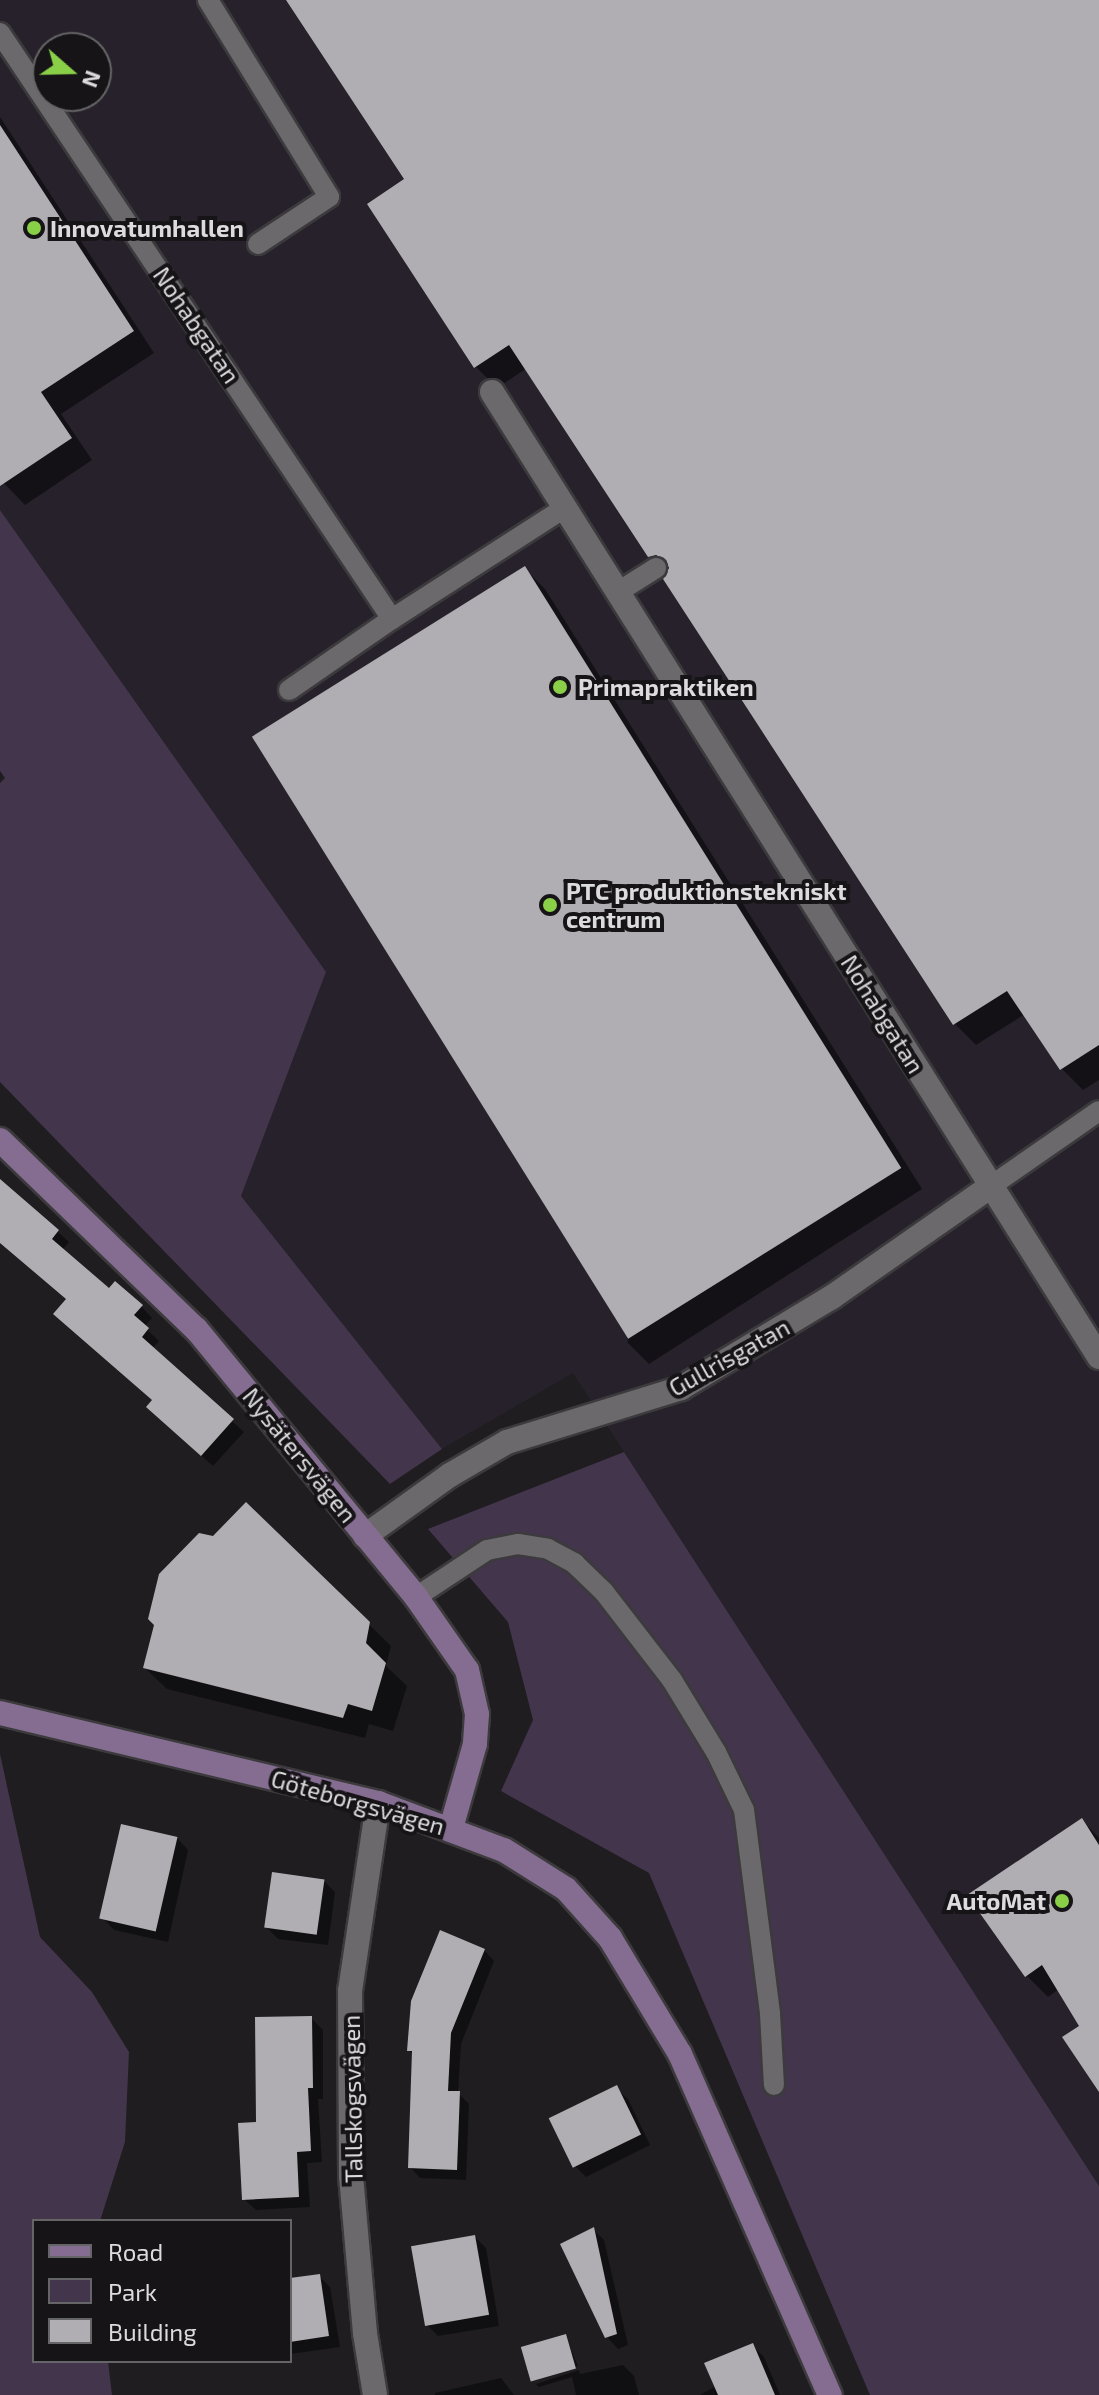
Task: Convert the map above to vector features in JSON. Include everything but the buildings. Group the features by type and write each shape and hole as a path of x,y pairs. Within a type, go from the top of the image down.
{"street":[{"name":"Nohabgatan","path":"492,392 1099,1357"},
{"name":"Nysätersvägen","path":"0,1140 196,1329 416,1597 467,1670 477,1714 475,1744 451,1828"},
{"name":"Gullrisgatan","path":"365,1536 450,1475 507,1442 681,1388 832,1297 991,1186"},
{"name":"Göteborgsvägen","path":"0,1713 378,1803 504,1850 566,1889 610,1938 680,2054 830,2395"},
{"name":"Tallskogsvägen","path":"375,2395 365,2333 351,2176 350,1991 378,1803"}],"lane":[{"path":"208,0 329,197 258,244"},
{"name":"Nohabgatan","path":"0,33 392,619"},
{"path":"289,690 392,619 563,509"},
{"path":"618,592 656,568"},
{"path":"991,1186 1099,1111"},
{"path":"416,1597 487,1550 518,1544 548,1549 574,1563 604,1592 672,1680 716,1752 744,1810 770,2014 774,2085"}],"shaded area":[{"path":"0,0 1099,0 1099,2186 573,1373 442,1449 241,1196 326,972 0,510"}],"green space":[{"path":"0,510 326,972 241,1196 442,1449 390,1484 0,1082 0,783 5,778 0,771"},
{"path":"624,1452 1099,2186 1099,2395 870,2395 649,1873 501,1791 533,1720 508,1622 428,1529"},
{"path":"0,1754 40,1937 92,1992 129,2052 125,2142 101,2219 32,2219 32,2363 108,2363 112,2395 0,2395"}],"place":[{"name":"Innovatumhallen","path":"34,228"},
{"name":"Primapraktiken","path":"560,687"},
{"name":"PTC produktionstekniskt centrum","path":"550,905"},
{"name":"AutoMat","path":"1062,1901"}]}
